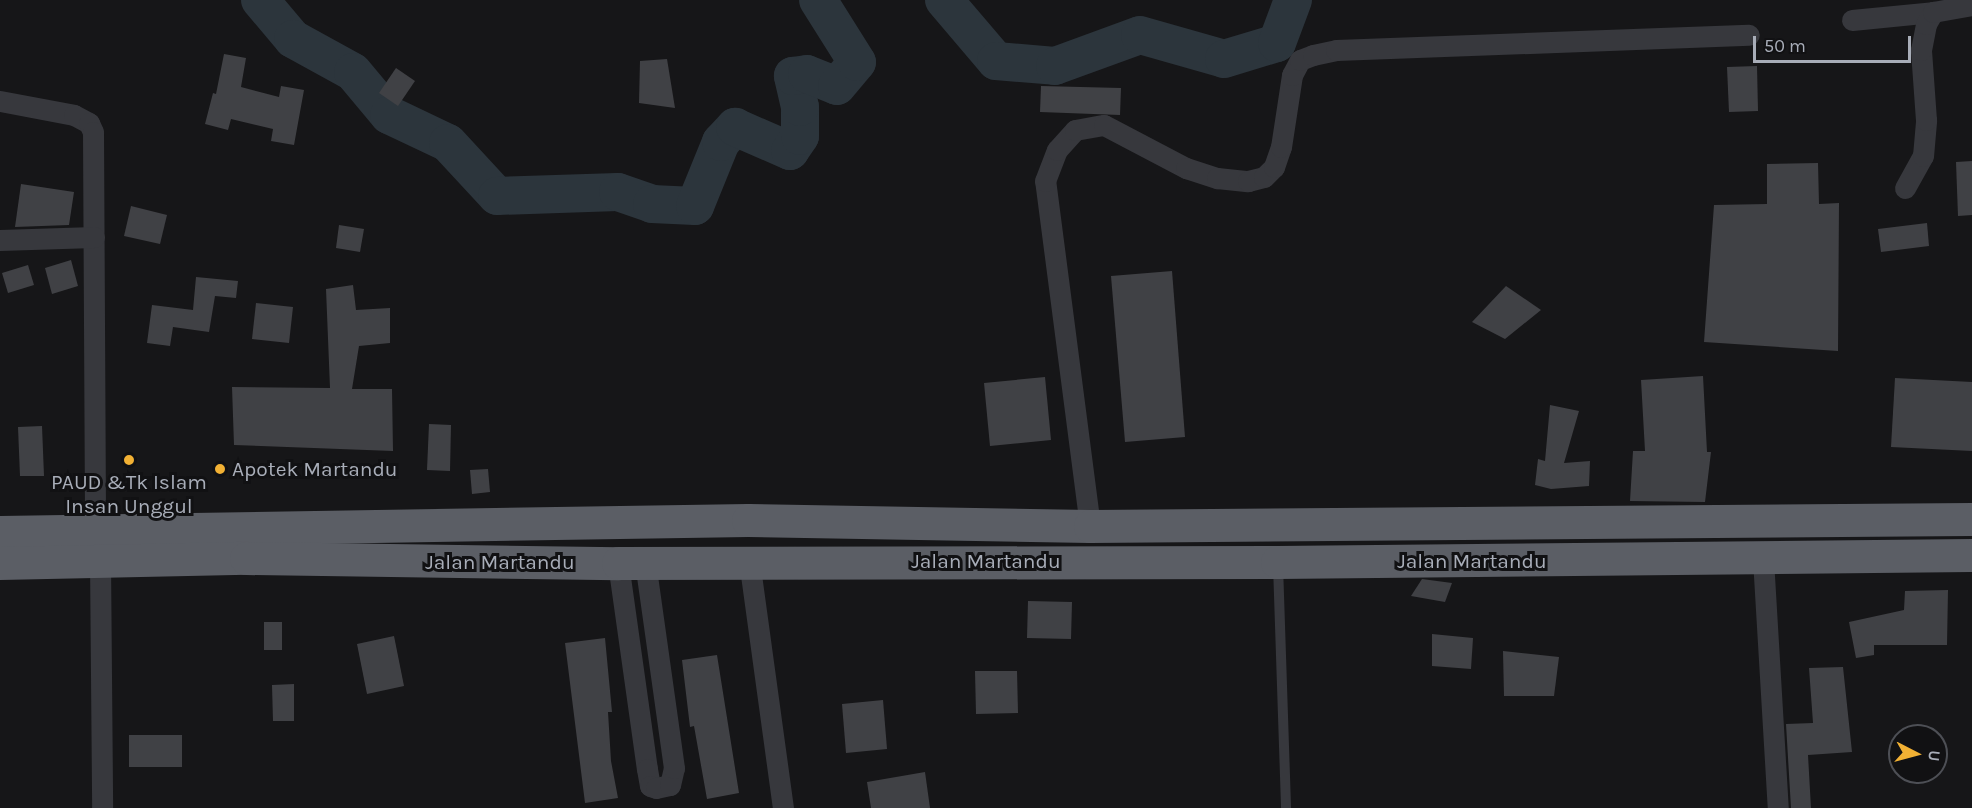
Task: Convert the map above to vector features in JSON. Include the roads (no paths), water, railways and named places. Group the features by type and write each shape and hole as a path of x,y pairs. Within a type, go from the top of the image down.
{"highway":[{"name":"Jalan Martandu","path":"0,532 98,545 246,543 737,520 1090,526 1958,520"},
{"path":"1958,520 1959,555"},
{"name":"Jalan Martandu","path":"246,543 631,562 749,560 1278,562 1763,559 1959,555"},
{"name":"Jalan Martandu","path":"0,563 98,545"}],"street":[{"path":"1852,20 1933,12 1972,5"},
{"path":"1905,188 1923,156 1926,120 1921,50 1926,24 1933,12"},
{"path":"1090,526 1045,181 1057,150 1075,130 1104,125 1186,168 1217,178 1248,181 1264,177 1274,167 1281,147 1292,75 1300,60 1313,54 1336,50 1749,35"},
{"path":"0,101 74,115 89,123 94,144 102,808"},
{"path":"0,240 94,237"},
{"path":"1763,559 1778,808"},
{"path":"749,560 783,808"},
{"path":"631,562 674,768 672,783 656,788 650,786 646,769 631,562"}],"lane":[{"path":"1278,562 1286,808"}],"waterway":[{"path":"260,0 293,39 353,72 389,115 448,143 497,196 618,192 652,204 695,206 721,142 735,127 790,151 800,136 800,107 793,76 807,74 837,86 857,62 818,0"},
{"path":"944,0 996,61 1055,66 1140,35 1224,59 1277,43 1293,0"}],"place":[{"name":"PAUD &Tk Islam Insan Unggul","path":"129,460"},
{"name":"Apotek Martandu","path":"220,469"}]}
